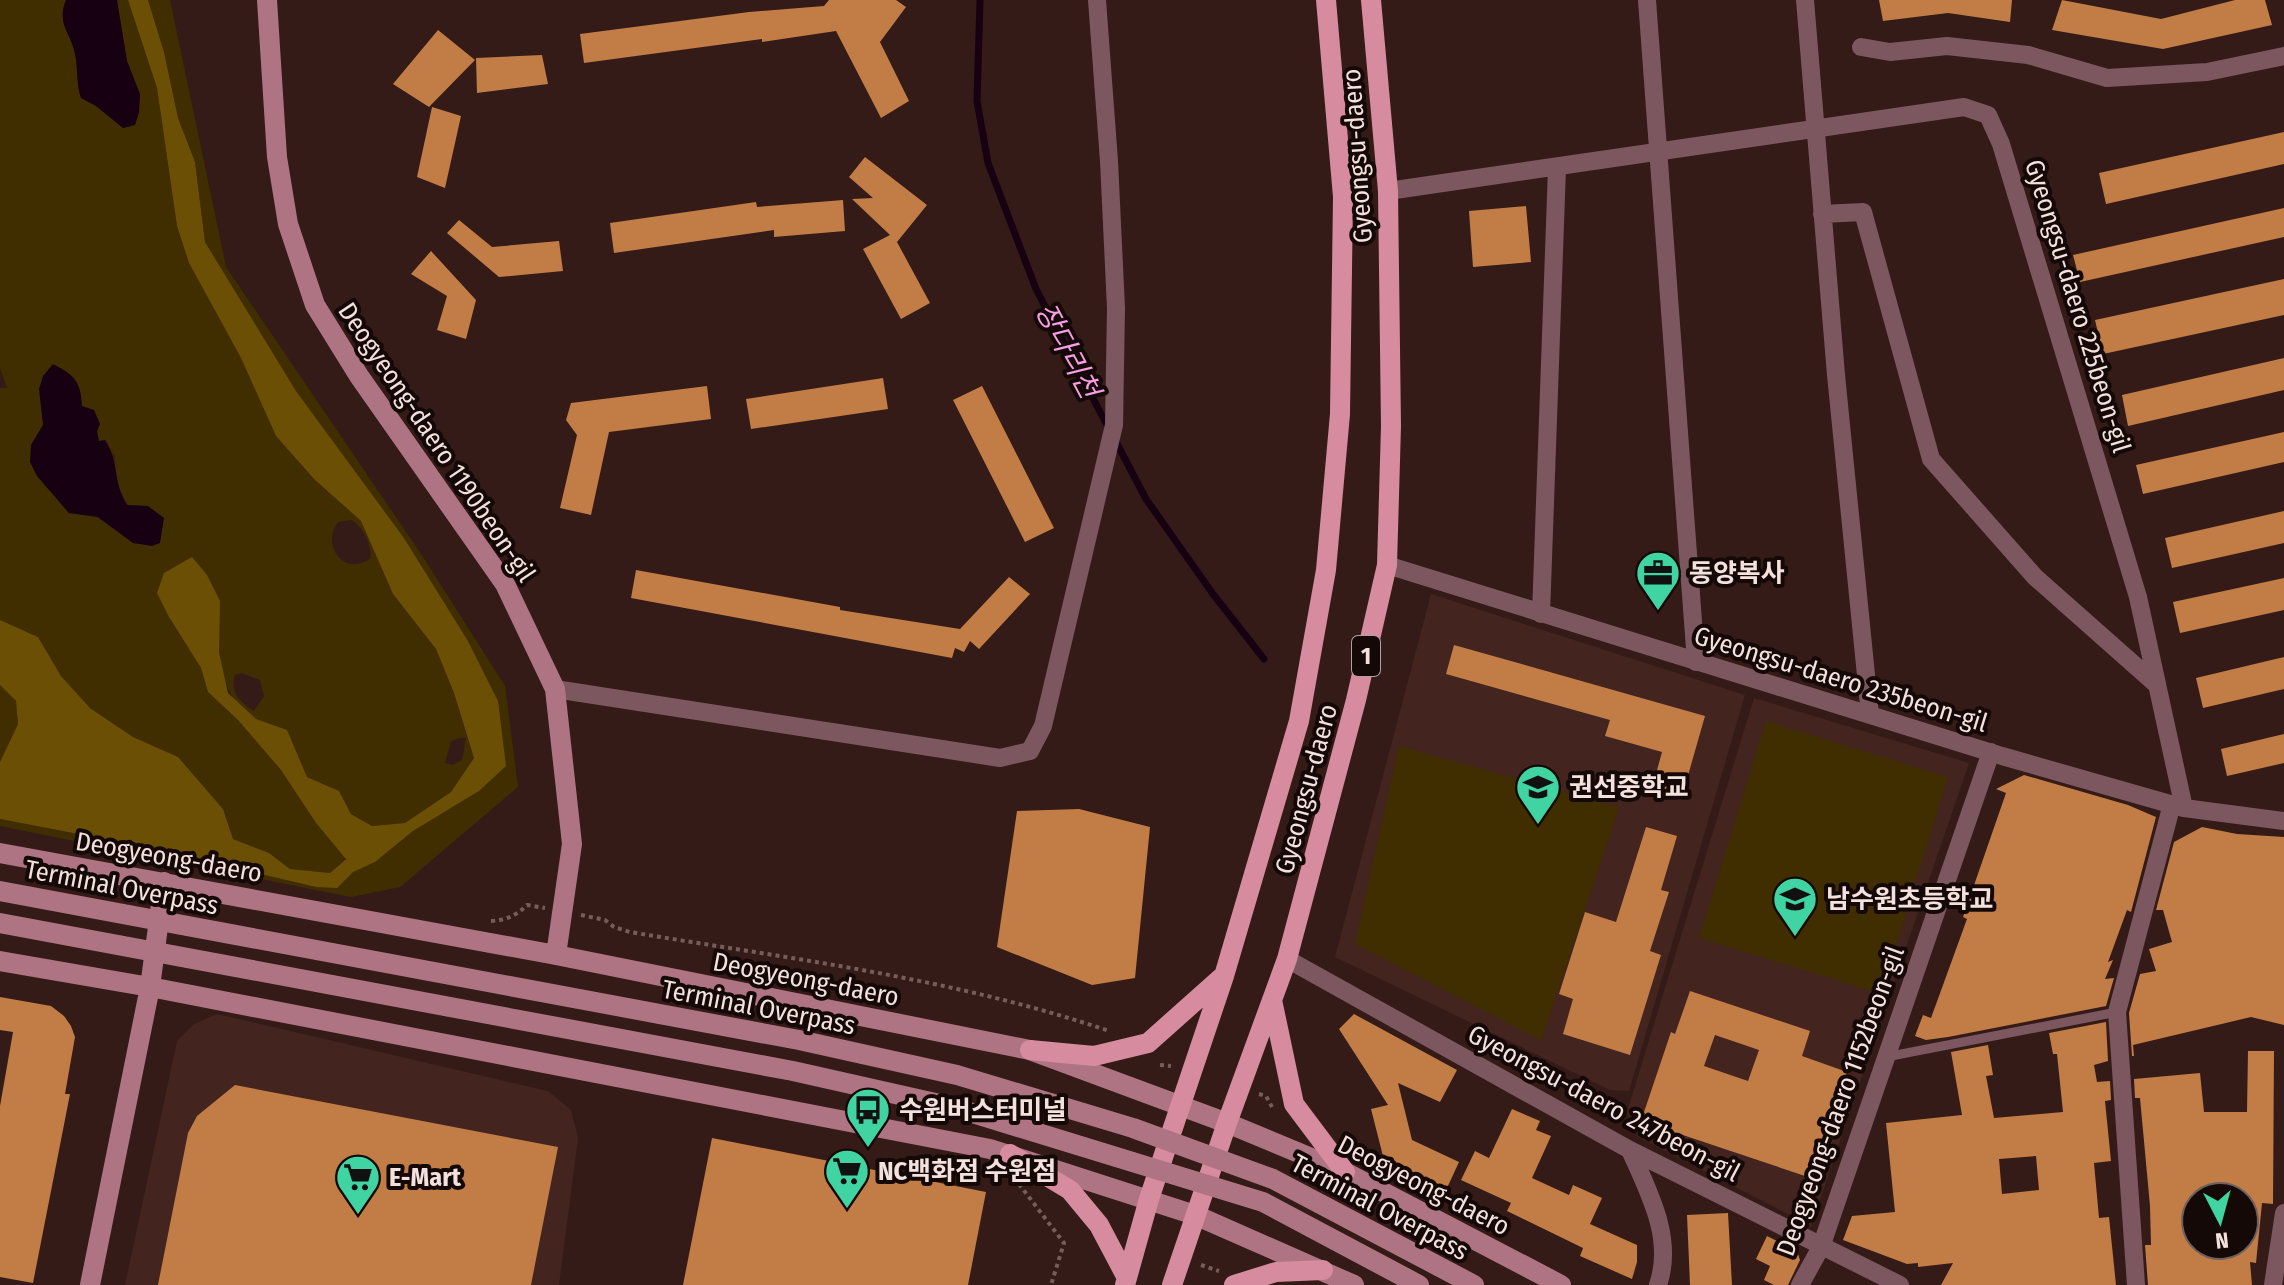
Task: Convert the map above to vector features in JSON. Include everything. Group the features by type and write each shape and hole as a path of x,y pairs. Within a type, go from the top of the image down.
{"main road":[{"name":"Deogyeong-daero 1190beon-gil","path":"267,0 277,157 288,224 315,305 359,376 505,584 555,689 572,844 556,955"},
{"name":"Gyeongsu-daero","path":"1126,1281 1149,1199 1224,976 1299,721 1326,570 1340,414 1343,197 1326,0"},
{"name":"Gyeongsu-daero","path":"1172,1285 1287,959 1356,700 1387,565 1391,426 1388,191 1371,0"},
{"name":"Deogyeong-daero","path":"0,853 556,955 1030,1050 1227,1123 1345,1172 1561,1285"},
{"path":"90,1285 150,987 164,882"},
{"name":"Terminal Overpass","path":"0,891 799,1040 957,1075 1133,1128 1273,1179 1474,1285"},
{"name":"Terminal Overpass","path":"0,923 793,1071 953,1107 1263,1202 1419,1285"},
{"path":"0,961 150,987 1010,1154 1195,1215 1354,1285"},
{"path":"1030,1050 1094,1056 1148,1043 1224,976"},
{"path":"1272,1000 1294,1104 1345,1172"},
{"path":"1010,1154 1070,1190 1099,1225 1126,1281"},
{"path":"1234,1285 1276,1272 1323,1270"}],"street":[{"path":"555,689 1000,758 1030,751 1043,726 1114,425 1116,308 1097,0"},
{"path":"1647,0 1696,662"},
{"path":"1805,0 1822,214 1870,715"},
{"path":"1861,47 1890,52 1947,46 2028,55 2107,78 2207,72 2284,56"},
{"name":"Gyeongsu-daero 225beon-gil","path":"1388,191 1964,107 1988,115 2001,144 2134,583 2157,685 2178,806"},
{"path":"1541,614 1557,168"},
{"path":"1822,214 1863,212 1931,459 2035,577 2157,685"},
{"name":"Gyeongsu-daero 235beon-gil","path":"1387,565 1991,752 2178,806 2284,821"},
{"name":"Deogyeong-daero 1152beon-gil","path":"1800,1285 1821,1247 1991,752"},
{"path":"2136,1285 2117,1012 2178,806"},
{"name":"Gyeongsu-daero 247beon-gil","path":"1287,959 1630,1150 1900,1285"},
{"path":"1630,1150 1657,1211 1664,1266 1658,1285"},
{"path":"2273,1285 2284,1213"}],"lane":[{"path":"1886,1057 2117,1012"}],"path":[{"path":"605,920 614,927 630,932 971,990 1110,1031"},
{"path":"1018,1183 1064,1243 1051,1285"}],"shaded area":[{"path":"0,0 66,0 63,22 75,54 81,98 123,128 135,125 140,94 127,61 117,0 128,0 157,88 177,226 189,263 241,358 276,436 314,479 361,521 393,594 436,649 454,693 474,758 451,792 405,823 372,826 351,814 339,791 307,777 287,731 257,720 233,698 221,668 218,634 220,601 169,617 201,668 208,692 238,720 281,770 316,823 346,858 330,873 290,869 269,853 233,839 223,809 178,757 133,737 90,708 61,676 38,637 0,620 0,388 7,388 0,368","holes":["43,425 97,431 99,442 115,455 117,481 128,505 148,506 133,543 97,517 69,513 37,476 31,445","352,520 360,528 368,542 371,558 352,564 338,556 332,540 338,522","242,673 260,680 264,696 254,711 237,696 233,686 235,675","466,738 462,760 453,765 445,763 451,741"]},
{"path":"66,0 117,0 127,61 140,94 135,125 123,128 81,98 75,54 63,22"},
{"path":"128,0 148,0 164,52 178,118 195,162 205,242 296,391 404,538 468,641 498,701 506,766 479,791 413,831 375,862 353,872 337,888 316,887 146,847 0,819 0,762 18,724 16,701 0,685 0,620 38,637 61,676 90,708 133,737 178,757 223,809 233,839 269,853 290,869 330,873 346,859 316,823 281,770 238,720 208,692 201,668 169,617 157,593 164,573 192,557 207,575 220,601 219,652 228,693 256,719 287,730 307,777 339,791 351,814 372,826 405,823 451,792 474,758 454,693 436,649 393,594 361,521 314,479 276,436 241,358 189,263 177,226 157,88"},
{"path":"148,0 170,0 226,267 423,557 505,686 518,787 400,887 351,897 0,826 0,819 146,847 316,887 375,862 413,831 479,791 498,701 468,641 404,538 296,391 205,242 195,162 178,118 164,52"},
{"path":"53,364 75,380 82,406 94,410 100,424 97,431 99,441 105,440 109,448 127,505 148,506 164,518 160,543 152,546 133,543 98,517 69,513 37,476 30,462 31,445 43,425 39,389 43,376"},
{"name":"권선중학교","path":"1431,594 1745,695 1629,1091 1610,1090 1335,957"},
{"path":"0,685 16,701 18,724 0,762"},
{"name":"남수원초등학교","path":"1754,698 1969,763 1811,1226 1638,1137 1627,1112"},
{"path":"1766,721 1948,777 1881,994 1699,938"},
{"path":"1399,746 1619,807 1541,1040 1355,944"},
{"name":"E-Mart","path":"217,1014 548,1091 571,1110 578,1138 559,1285 125,1285 177,1041 194,1024"}],"building":[{"path":"829,0 896,0 906,7 880,42 909,101 881,118 836,31 584,63 580,34 749,12 824,6"},
{"path":"1879,0 2012,0 2010,22 1948,13 1883,21"},
{"path":"2062,0 2161,19 2235,0 2265,0 2272,25 2163,49 2052,30"},
{"path":"438,30 475,60 429,107 393,84"},
{"path":"542,55 548,84 477,93 476,58"},
{"path":"432,107 461,116 445,188 417,177"},
{"path":"2284,132 2284,164 2106,204 2099,173"},
{"path":"865,157 927,205 897,242 930,303 901,319 863,249 890,235 852,199 873,198 849,177"},
{"path":"843,200 845,231 774,237 774,230 614,253 610,223 756,202 757,207"},
{"path":"1526,206 1531,262 1473,267 1469,211"},
{"path":"2284,208 2284,237 2080,282 2073,255"},
{"path":"459,220 492,247 559,241 563,271 499,277 447,233"},
{"path":"431,251 476,300 466,339 437,330 447,296 411,274"},
{"path":"2284,279 2284,315 2103,354 2095,320"},
{"path":"2284,358 2284,390 2128,426 2122,395"},
{"path":"883,378 888,409 751,429 746,399"},
{"path":"707,386 711,419 609,432 591,515 560,508 577,435 566,420 571,403"},
{"path":"982,386 1054,528 1025,542 953,400"},
{"path":"2284,432 2284,462 2143,494 2136,465"},
{"path":"2284,511 2284,543 2172,568 2165,538"},
{"path":"636,570 840,607 840,610 960,629 1009,577 1030,594 979,649 970,641 964,652 955,648 952,658 631,598"},
{"path":"2284,578 2284,610 2180,633 2173,602"},
{"path":"1454,645 1705,716 1681,800 1651,792 1662,752 1605,736 1610,720 1446,674"},
{"path":"2284,657 2284,689 2203,708 2196,678"},
{"path":"2284,734 2284,763 2227,776 2221,749"},
{"path":"2024,775 2128,805 2156,817 2131,912 2127,910 2108,962 2113,960 2105,979 2114,978 2106,1006 1948,1037 1926,1040 1915,1036 1923,1015 1931,1018 1967,919 1963,917 2006,793 1996,789"},
{"path":"1079,809 1150,827 1135,978 1092,985 997,947 1017,811"},
{"path":"1646,827 1677,836 1661,890 1669,892 1650,951 1661,955 1630,1055 1563,1034 1573,999 1559,994 1585,912 1616,922"},
{"path":"2202,827 2237,834 2284,837 2284,1025 2251,1017 2133,1045 2132,1056 2129,1013 2140,974 2156,971 2149,949 2172,942 2163,910 2156,910 2174,842"},
{"path":"1690,991 1810,1031 1802,1056 1847,1072 1811,1178 1641,1121 1671,1032 1675,1034","holes":["1715,1035 1759,1050 1748,1081 1704,1066"]},
{"path":"0,997 51,1006 64,1016 75,1037 65,1094 70,1094 33,1283 0,1277 0,1106 13,1032 0,1030"},
{"path":"1354,1014 1457,1070 1440,1102 1398,1083 1412,1140 1459,1162 1447,1188 1384,1160 1371,1109 1388,1105 1339,1029"},
{"path":"2106,1022 2108,1061 2094,1065 2097,1082 2110,1081 2111,1100 2105,1101 2111,1161 2094,1163 2099,1218 2109,1217 2116,1285 1941,1285 1953,1263 1918,1267 1918,1263 1907,1264 1843,1240 1852,1216 1895,1212 1886,1123 1962,1115 1951,1052 1988,1045 1993,1075 1986,1076 1994,1118 2063,1112 2057,1054 2053,1054 2049,1033","holes":["2036,1156 2039,1190 2002,1194 1999,1159"]},
{"path":"2248,1051 2274,1051 2273,1204 2262,1203 2260,1223 2260,1181 2180,1181 2180,1261 2256,1261 2250,1262 2252,1285 2148,1285 2145,1245 2151,1245 2150,1206 2140,1098 2135,1098 2134,1079 2200,1073 2204,1112 2247,1112"},
{"name":"E-Mart","path":"235,1085 558,1147 531,1285 158,1285 188,1133 197,1116"},
{"path":"1512,1109 1540,1121 1536,1130 1551,1136 1532,1178 1569,1195 1573,1185 1602,1198 1590,1224 1637,1245 1637,1262 1632,1279 1580,1256 1583,1248 1507,1211 1511,1203 1461,1180 1475,1151 1489,1158"},
{"name":"NC백화점 수원점","path":"712,1138 986,1192 968,1285 683,1285"},
{"path":"1728,1213 1732,1285 1690,1285 1687,1215"},
{"path":"1767,1236 1797,1251 1800,1260 1788,1285 1774,1285 1764,1280 1770,1266 1756,1259"}],"waterway":[{"name":"장다리천","path":"980,0 977,101 988,163 1036,289 1109,429"},
{"name":"장다리천","path":"1115,440 1146,499 1213,594 1264,659"}],"place":[{"name":"동양복사","path":"1658,612"},
{"name":"권선중학교","path":"1538,826"},
{"name":"남수원초등학교","path":"1795,938"},
{"name":"수원버스터미널","path":"868,1149"},
{"name":"NC백화점 수원점","path":"847,1210"},
{"name":"E-Mart","path":"358,1216"}]}
